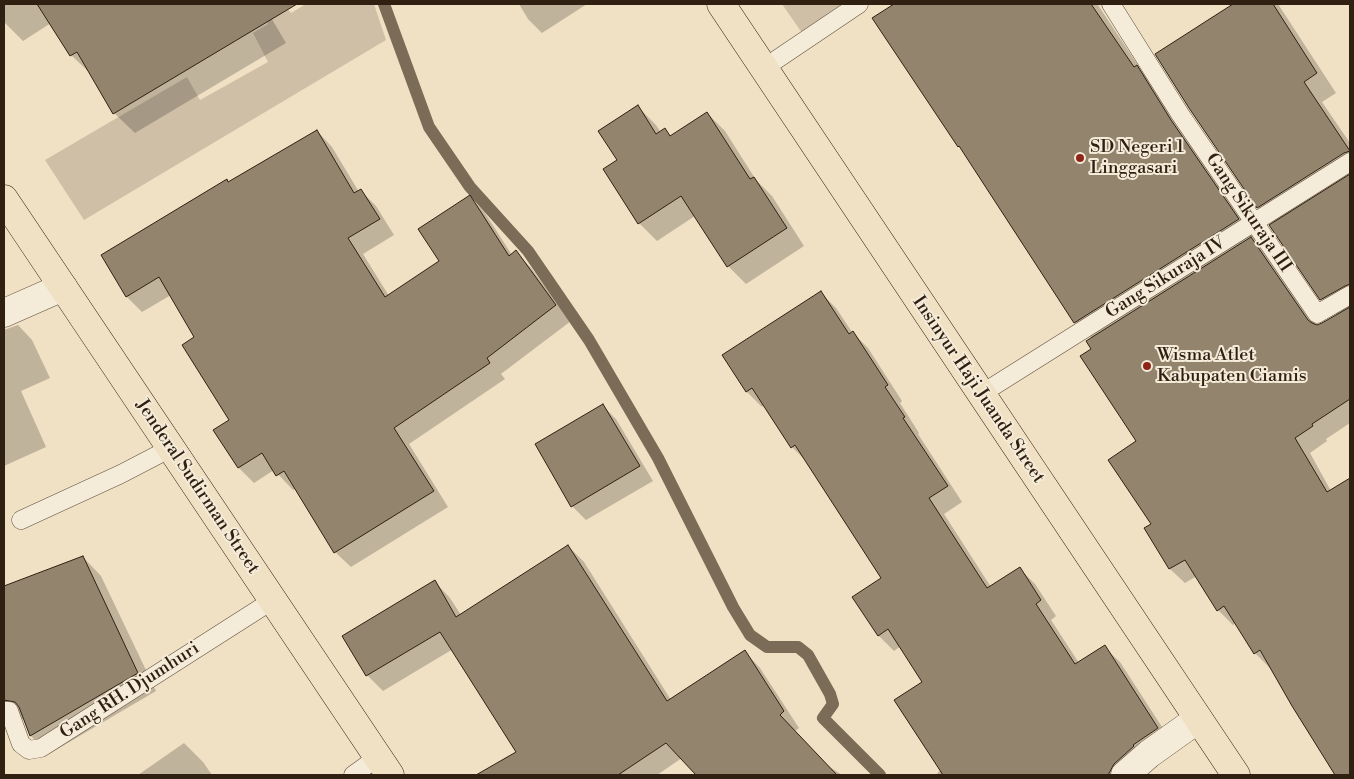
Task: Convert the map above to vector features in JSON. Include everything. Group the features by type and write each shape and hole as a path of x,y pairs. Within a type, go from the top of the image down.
{"highway":[{"name":"Insinyur Haji Juanda Street","path":"721,4 1236,775"},
{"name":"Jenderal Sudirman Street","path":"4,199 384,766"}],"street":[{"path":"4,314 63,286"},
{"path":"1125,775 1149,754 1198,719"}],"lane":[{"path":"764,68 859,4"},
{"name":"Gang Sikuraja III","path":"1111,4 1180,114 1317,314 1350,295"},
{"name":"Gang Sikuraja IV","path":"981,394 1350,162"},
{"path":"21,520 121,474 171,448"},
{"name":"Gang RH. Djumhuri","path":"4,711 9,711 20,744 29,750 41,748 273,600"},
{"path":"353,775 384,766"}],"shaded area":[{"path":"275,4 284,4 291,13 306,4 374,4 386,40 84,220 45,160 187,77 200,100 268,62 253,33 268,24 262,12"},
{"path":"782,4 844,4 802,33"}],"building":[{"path":"37,4 297,4 113,114 77,52 70,56"},
{"name":"SD Negeri 1 Linggasari","path":"894,4 1091,4 1134,67 1137,65 1171,120 1239,219 1074,323 959,146 872,18"},
{"path":"1233,4 1273,4 1317,73 1304,82 1350,151 1257,208 1155,54"},
{"path":"638,105 656,134 665,128 670,136 707,112 750,179 754,177 787,228 727,267 681,196 638,224 603,169 617,160 598,131"},
{"path":"317,130 354,193 361,189 380,219 348,238 385,297 439,261 418,229 470,195 509,256 516,250 556,305 487,358 490,363 394,428 434,491 334,553 284,471 276,476 262,453 238,468 213,430 229,420 182,345 194,337 159,277 126,297 101,255 227,179 228,182"},
{"path":"1350,174 1350,284 1320,300 1269,225"},
{"path":"1251,237 1308,320 1312,323 1317,325 1322,323 1350,307 1350,399 1312,424 1313,426 1295,438 1327,492 1350,478 1350,775 1335,775 1260,650 1254,654 1224,606 1217,611 1185,560 1169,569 1144,528 1151,524 1108,460 1136,441 1080,356 1091,349 1086,341"},
{"path":"821,291 849,334 853,331 888,385 885,387 905,417 903,418 948,486 929,498 987,588 1020,567 1041,600 1036,604 1075,664 1105,645 1158,728 1133,745 1114,764 1108,775 943,775 894,700 922,682 888,629 878,636 852,597 881,578 795,445 791,448 752,388 746,392 722,355"},
{"path":"603,404 640,466 571,507 535,444"},
{"path":"568,545 667,701 745,650 784,711 780,715 837,775 696,775 666,743 618,775 476,775 516,752 440,632 366,676 342,636 435,580 456,617"},
{"path":"83,556 138,673 30,736 19,707 15,702 4,700 4,586"}],"waterway":[{"path":"384,4 429,127 470,187 528,251 589,340 658,458 733,607 750,635 767,647 798,647 808,655 830,694 833,704 823,718 880,775"}],"place":[{"name":"SD Negeri 1 Linggasari","path":"1080,158"},
{"name":"Wisma Atlet Kabupaten Ciamis","path":"1147,366"}]}
